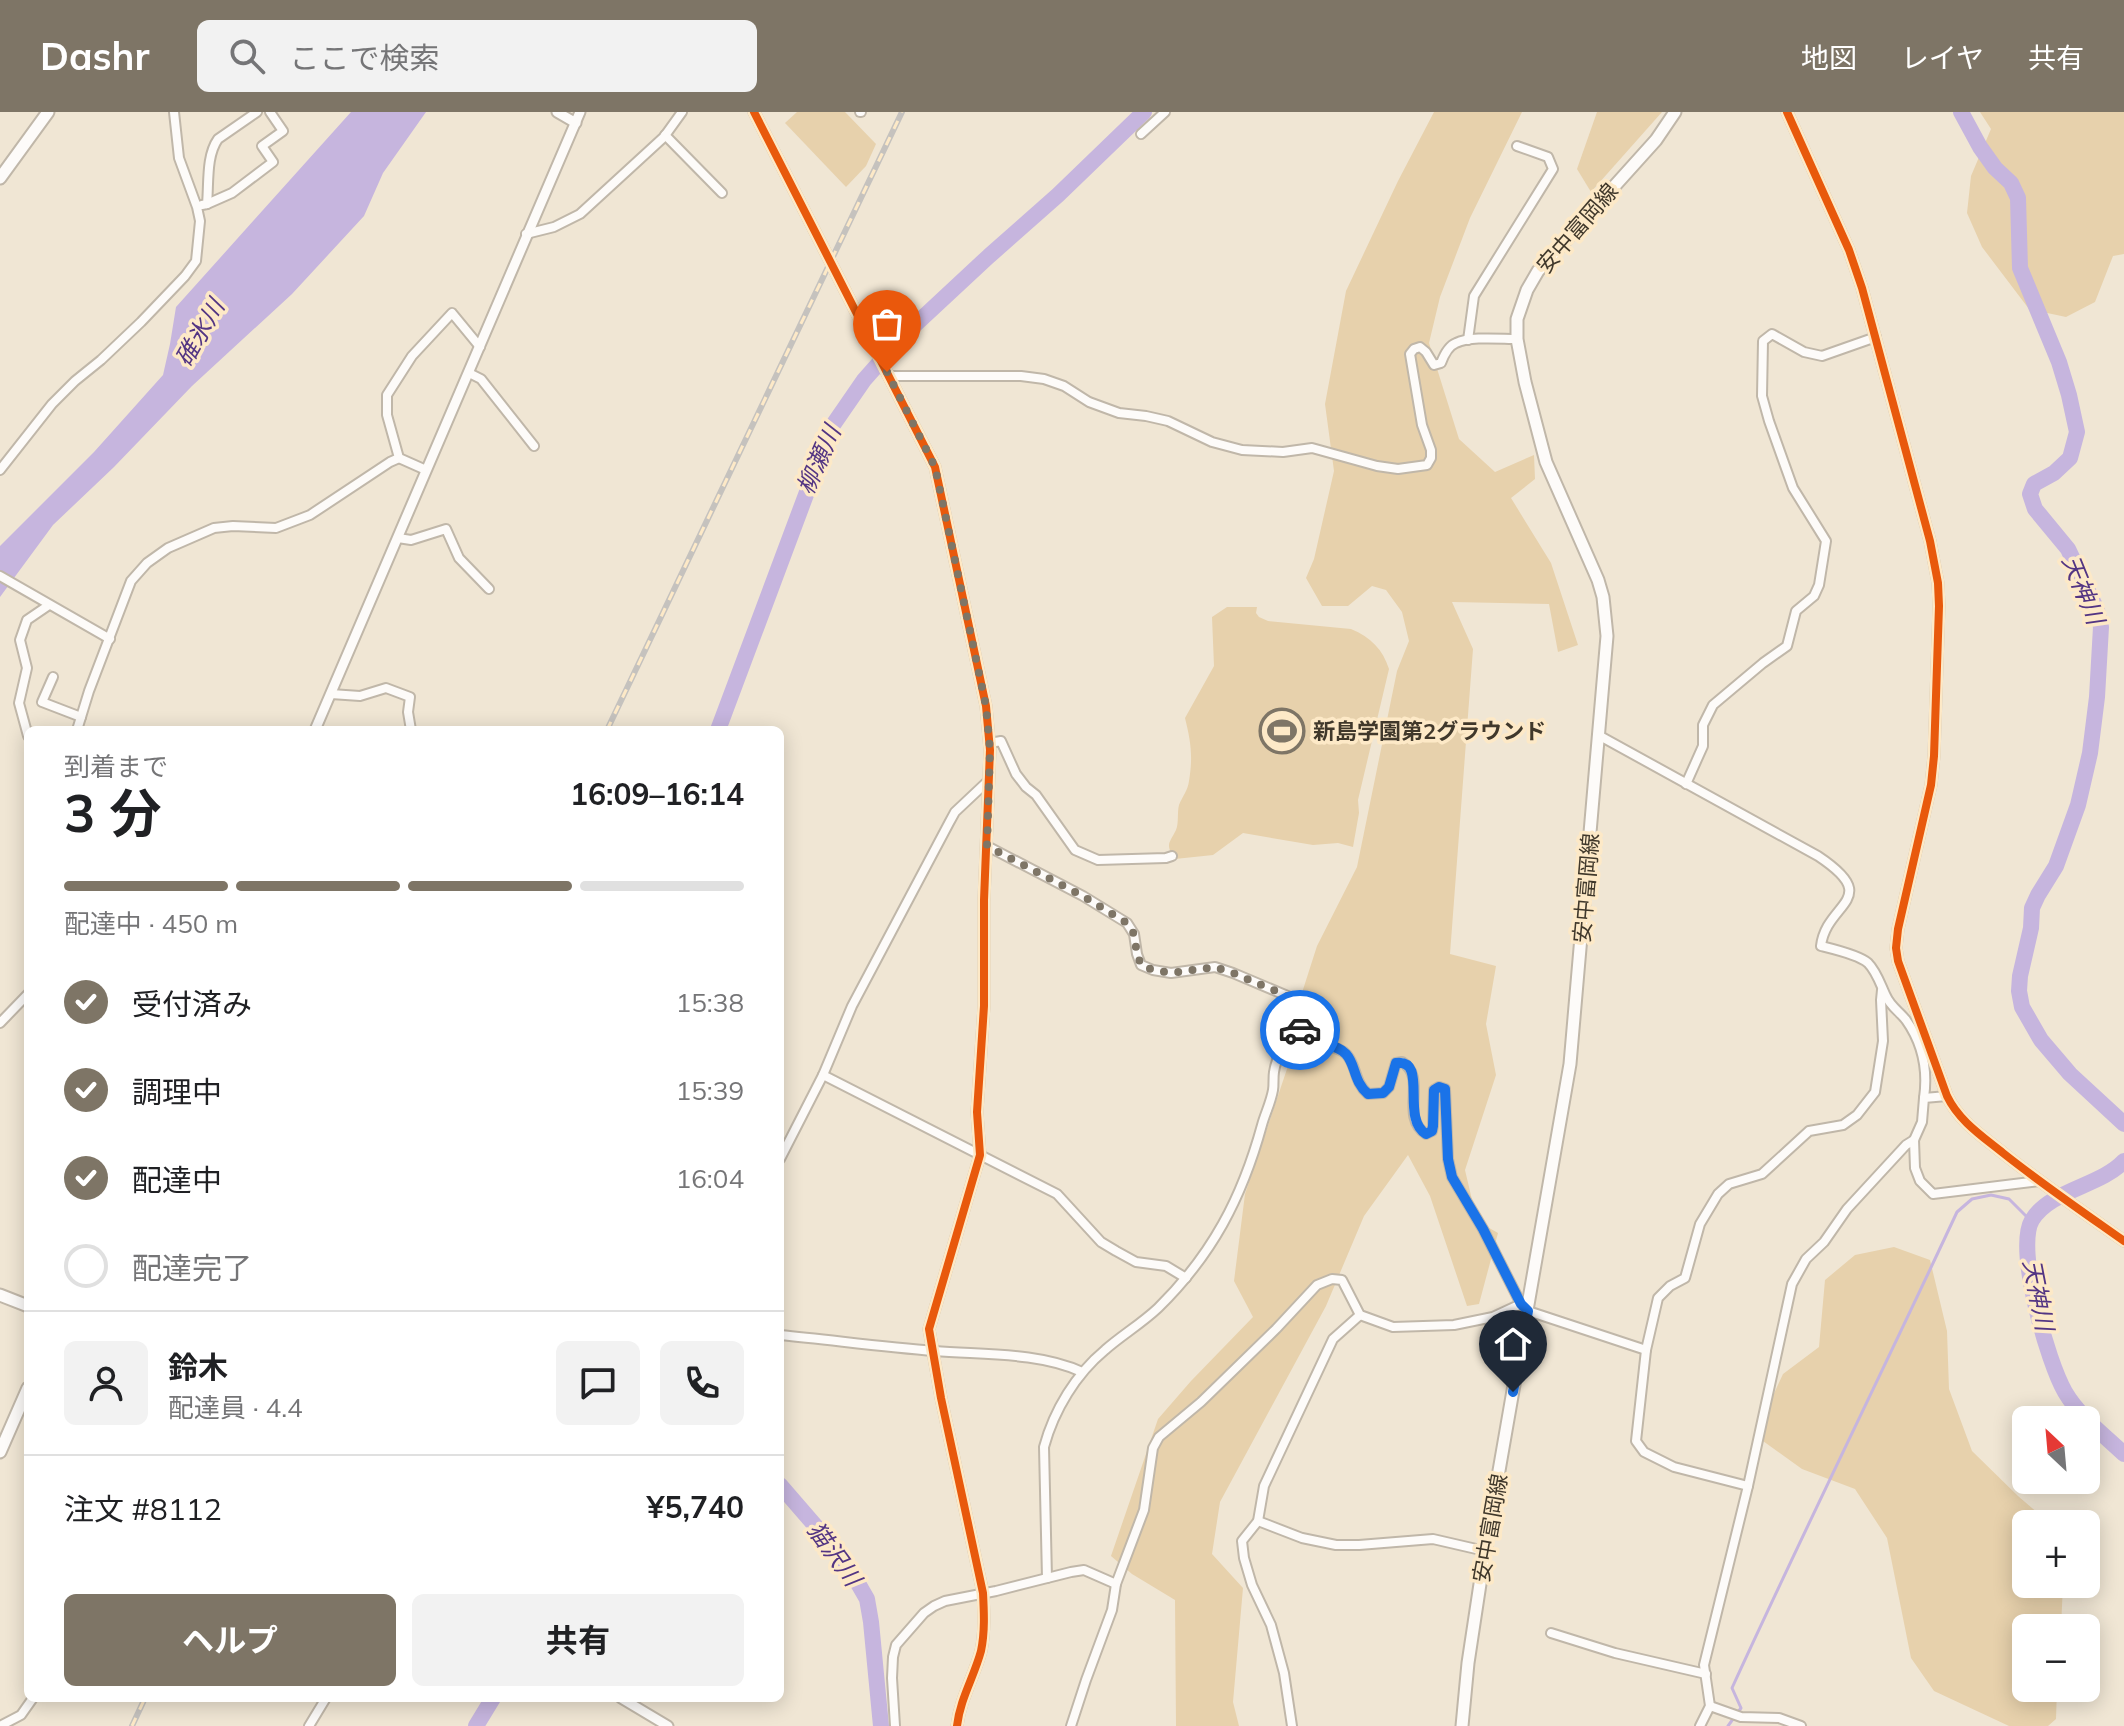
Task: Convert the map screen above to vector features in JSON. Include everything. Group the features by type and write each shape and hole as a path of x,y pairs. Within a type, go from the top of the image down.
{"main road":[{"path":"1,176 48,112"},
{"name":"安中富岡線","path":"1462,1726 1472,1638 1524,1307 1570,1064 1607,636 1603,597 1546,462 1525,382 1517,339 1517,319 1538,271 1656,140 1675,112"},
{"path":"0,1295 24,1304"},
{"path":"0,1452 24,1397"}],"street":[{"path":"174,112 179,158 202,205"},
{"path":"0,470 52,404 141,322 196,261 202,205 215,144 257,112"},
{"path":"202,205 232,193 273,162 262,146 283,131 270,112"},
{"path":"557,112 576,123"},
{"path":"317,726 580,112"},
{"path":"526,234 554,227 580,214 665,135 682,112"},
{"path":"754,112 935,467 986,706 990,743 984,900 984,1006 977,1112 980,1155 929,1329 983,1593 985,1622 980,1652 959,1709 957,1726"},
{"path":"1141,134 1165,112"},
{"path":"1787,112 1849,250 1876,337 1930,541 1938,583 1934,756 1931,785 1898,929 1896,948 1902,974 1947,1096 1958,1114 2039,1181 2124,1241"},
{"path":"665,135 722,193"},
{"path":"1468,340 1474,296 1553,169 1548,157 1517,146"},
{"path":"399,458 387,415 387,395 412,356 452,313 480,347"},
{"path":"1686,784 1703,746 1703,725 1713,705 1787,646 1796,611 1814,596 1819,585 1826,541 1793,488 1769,421 1762,396 1763,341 1772,334 1804,352 1822,356 1876,337"},
{"path":"889,374 1044,379 1119,413 1168,421 1212,442 1242,450 1283,452 1312,448 1398,469 1427,465 1431,458 1410,354 1414,349 1420,347 1434,365 1441,363 1445,352 1454,343 1517,339"},
{"path":"469,373 481,379 534,446"},
{"path":"78,726 131,581 147,563 168,548 214,528 276,528 310,515 399,458 426,470"},
{"path":"398,538 411,540 446,529 459,558 489,589"},
{"path":"0,576 110,639"},
{"path":"25,726 19,703 27,668 20,640 27,620 46,603"},
{"path":"53,677 42,702 81,717"},
{"path":"331,694 360,696 386,688 410,697 410,726"},
{"path":"1600,736 1838,870 1849,888 1847,900 1822,935 1821,946 1867,962 1887,999 1906,1021 1919,1044 1927,1080 1922,1122 1914,1140 1915,1168 1920,1181 1933,1194 2039,1181"},
{"path":"990,743 1001,741 1016,774 1036,795 1075,850 1098,860 1172,856"},
{"path":"784,1151 823,1075 852,1006 955,812 989,780"},
{"path":"987,846 1083,896 1127,923 1134,934 1141,965 1171,973 1215,967 1290,997 1295,1010 1294,1022 1274,1071 1273,1089 1255,1152 1224,1225 1206,1253 1158,1308 1082,1372 1049,1428 1044,1447 1047,1578"},
{"path":"1748,1486 1674,1467 1644,1452 1636,1441 1646,1350 1658,1298 1670,1286 1685,1278 1700,1224 1718,1194 1729,1184 1762,1174 1809,1131 1843,1125 1857,1115 1875,1092 1883,1041 1883,987"},
{"path":"0,1023 24,998"},
{"path":"1294,1022 1306,1037 1345,1052 1361,1087 1368,1094 1383,1093 1389,1087 1396,1063 1410,1066 1413,1075 1413,1114 1416,1124 1426,1134 1432,1131 1433,1126 1434,1090 1439,1087 1445,1089 1448,1159 1452,1177 1524,1307"},
{"path":"823,1075 1057,1194 1101,1242 1136,1262 1166,1266 1186,1278"},
{"path":"1924,1098 1947,1096"},
{"path":"1700,1726 1710,1706 1704,1665 1748,1486 1792,1284 1806,1259 1824,1242 1847,1209 1914,1140"},
{"path":"1071,1726 1112,1610 1116,1584 1144,1510 1153,1448 1159,1437 1201,1402 1317,1285 1332,1279 1342,1280 1360,1315 1393,1327 1454,1325 1524,1307 1646,1350"},
{"path":"1292,1726 1284,1673 1271,1625 1252,1585 1242,1541 1258,1521 1264,1486 1333,1339 1360,1315"},
{"path":"784,1335 1042,1359 1082,1372"},
{"path":"1258,1521 1302,1538 1336,1545 1433,1539 1485,1551"},
{"path":"895,1726 892,1678 896,1645 908,1629 934,1606 1084,1570 1116,1584"},
{"path":"1551,1633 1615,1653 1706,1674"},
{"path":"0,1726 21,1715 30,1702"},
{"path":"309,1726 324,1702"},
{"path":"628,1702 668,1726"},
{"path":"1710,1706 1741,1717 1779,1718 1800,1726"}],"shaded area":[{"path":"797,112 845,112 876,144 866,166 846,187 785,123"},
{"path":"1434,112 1522,112 1470,218 1440,297 1429,343 1459,439 1495,472 1534,455 1535,479 1511,498 1551,563 1578,645 1558,652 1549,604 1452,602 1473,649 1450,954 1496,966 1486,1024 1496,1075 1465,1170 1477,1221 1498,1233 1479,1304 1467,1306 1430,1196 1408,1155 1364,1216 1326,1306 1220,1502 1212,1554 1243,1588 1233,1702 1239,1726 1176,1726 1175,1600 1132,1574 1111,1556 1158,1419 1253,1317 1234,1281 1245,1194 1288,1066 1298,1049 1300,999 1317,946 1357,867 1397,671 1409,641 1402,612 1386,590 1372,586 1348,606 1322,606 1306,578 1314,559 1334,471 1325,404 1346,291"},
{"path":"1597,112 1662,112 1591,192 1577,169"},
{"path":"1980,112 2124,112 2124,254 2113,256 2095,302 2066,317 2029,309 1982,247 1967,213 1971,176 1991,129"},
{"name":"新島学園第2グラウンド","path":"1227,607 1257,607 1259,617 1268,621 1351,629 1370,640 1383,656 1389,669 1358,800 1353,847 1338,843 1313,845 1243,833 1213,855 1175,859 1172,854 1169,844 1177,827 1179,805 1190,772 1191,750 1185,718 1214,666 1212,617"},
{"path":"1894,1247 1930,1260 1947,1331 1949,1389 1972,1451 2012,1490 2012,1494 2034,1510 2012,1510 2012,1598 2062,1598 2062,1614 2012,1614 2012,1702 2057,1702 2056,1719 2048,1726 2009,1726 1934,1691 1911,1658 1887,1538 1855,1489 1802,1469 1763,1441 1762,1419 1783,1374 1819,1347 1825,1280 1855,1255"}],"water":[{"name":"碓氷川","path":"351,112 426,112 383,173 364,216 292,294 192,386 53,525 0,597 0,546 94,452 163,375 176,307"}],"waterway":[{"name":"柳瀬川","path":"719,726 810,484 824,438 864,380 903,336 1144,112"},
{"name":"天神川","path":"1961,112 1980,147 2011,183 2018,198 2020,268 2059,362 2077,432 2070,458 2054,473 2034,484 2030,494 2035,509 2068,549 2097,610 2101,627 2090,753 2078,805 2056,866 2032,908 2019,991 2022,1007 2041,1040 2070,1074 2124,1124"},
{"name":"天神川","path":"2124,1161 2102,1177 2063,1195 2040,1210 2032,1220 2028,1235 2030,1280 2058,1377 2071,1401 2124,1454"},
{"path":"1728,1726 1741,1708 1732,1688 1957,1212 1972,1199 1991,1195 2009,1199 2031,1221"},
{"name":"猫沢川","path":"784,1490 838,1552 867,1599 881,1726"},
{"name":"柳瀬川","path":"476,1726 491,1702"}],"railway":[{"path":"609,726 902,112"},
{"path":"132,1726 143,1702"}],"cycle path":[{"path":"754,112 935,467 986,706 990,750 984,900 984,1006 977,1112 980,1155 929,1329 983,1593 981,1651 957,1726"},
{"path":"1787,112 1849,250 1862,288 1930,541 1938,583 1931,785 1898,929 1898,961 1947,1096 1964,1121 2124,1241"}],"way so far":[{"path":"887,372 935,467 986,706 990,750 987,846 1083,896 1127,923 1134,934 1141,965 1171,973 1215,967 1233,973 1290,997 1295,1010 1294,1022 1300,1030"}],"place":[{"name":"新島学園第2グラウンド","path":"1282,731"}],"route":[{"path":"1300,1030 1319,1044 1345,1052 1361,1087 1368,1094 1378,1095 1389,1087 1396,1063 1410,1066 1413,1075 1413,1114 1416,1124 1426,1134 1432,1131 1433,1126 1434,1090 1439,1087 1445,1089 1448,1159 1452,1177 1483,1229 1521,1304 1528,1311 1513,1392"}]}
